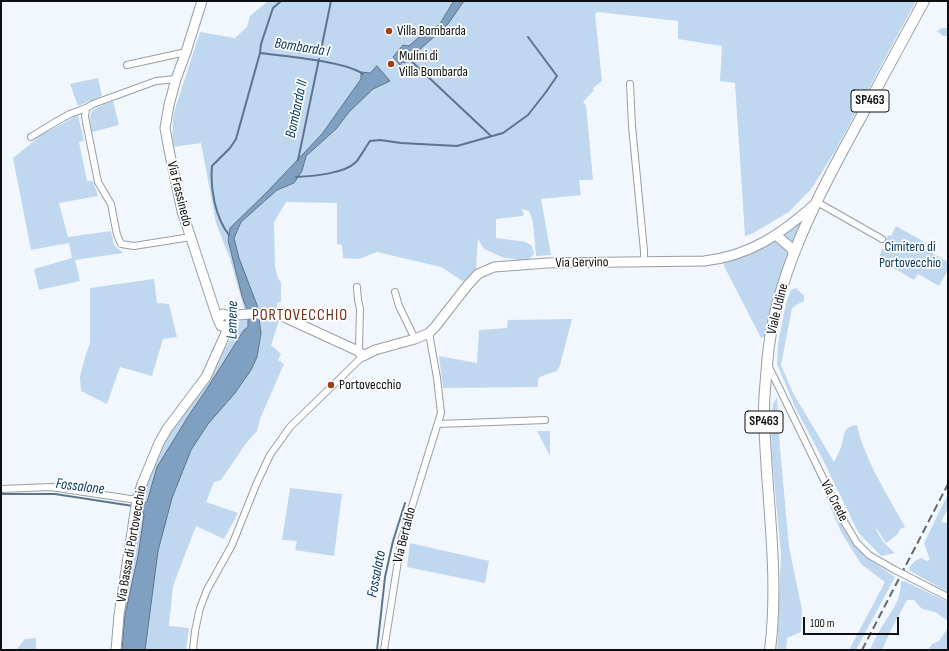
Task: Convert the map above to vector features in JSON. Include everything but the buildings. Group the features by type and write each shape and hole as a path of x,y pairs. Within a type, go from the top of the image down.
{"main road":[{"name":"Viale Udine","path":"770,650 773,623 772,537 764,408 767,362 772,325 794,254 817,202 840,156 924,1"}],"street":[{"name":"Via Frassinedo","path":"202,1 176,78 166,119 166,136 182,211 214,306 225,320"},
{"path":"127,65 186,52"},
{"path":"31,137 53,123 76,111 86,109 93,104 156,81 176,78"},
{"path":"630,84 632,126 644,262"},
{"path":"86,109 85,117 98,182 111,204 117,235 121,244 134,246 191,237"},
{"path":"817,202 882,239"},
{"name":"Via Gervino","path":"360,354 430,336 435,327 466,286 478,274 494,267 547,263 718,260 745,252 766,242 791,225 817,202"},
{"path":"776,235 791,248 794,254"},
{"path":"357,287 360,309 360,354"},
{"path":"395,292 399,306 415,339"},
{"path":"225,320 245,315 259,314 284,317 360,354"},
{"name":"Via Bassa di Portovecchio","path":"116,650 119,615 137,505 142,484 167,428 206,377 222,340 225,320"},
{"name":"Via Bertaldo","path":"384,650 401,542 441,413 430,336"},
{"path":"193,650 200,608 232,545 270,455 290,427 360,354"},
{"name":"Via Crede","path":"767,362 842,517 857,543 869,555 948,597"},
{"path":"438,424 546,420"},
{"path":"1,489 51,487 137,505"}],"green space":[{"path":"268,1 916,1 835,151 812,188 789,212 745,236 735,83 720,81 722,46 678,39 678,21 598,12 595,14 602,81 593,88 594,90 583,102 586,105 593,180 579,180 581,195 541,199 551,255 536,256 533,222 529,211 521,209 524,213 523,216 496,219 496,238 526,242 532,246 534,254 529,259 518,260 502,257 484,249 478,239 476,270 464,282 441,267 377,252 359,259 343,258 342,245 337,244 337,203 286,202 274,222 275,267 281,283 281,302 277,303 279,321 271,345 281,354 278,360 284,364 260,419 257,431 247,442 221,480 214,482 206,502 238,513 224,539 196,526 173,586 169,626 189,628 186,650 118,650 140,503 146,479 161,447 182,412 209,378 245,312 230,259 216,223 201,143 172,147 173,117 200,32 235,38 247,27 250,16"},
{"path":"942,28 948,28 948,36 943,36 937,31"},
{"path":"98,78 102,96 78,106 70,84"},
{"path":"113,101 119,125 92,132 90,118 93,110"},
{"path":"78,115 84,141 79,142 87,181 93,181 98,196 59,203 68,237 111,231 114,245 123,253 75,260 80,281 39,290 34,269 72,258 69,243 31,250 13,158 43,134"},
{"path":"802,221 803,223 793,245 783,237 782,234"},
{"name":"Cimitero di Portovecchio","path":"896,226 933,247 930,252 948,262 948,270 939,286 918,274 914,280 878,259 888,235 891,236"},
{"path":"774,241 786,248 787,260 766,336 761,338 724,266 724,261"},
{"path":"154,279 157,303 169,304 177,337 163,339 152,376 120,367 107,404 81,391 80,376 90,343 90,288"},
{"path":"796,288 804,296 804,301 792,308 781,365 793,393 834,462 841,447 846,430 857,425 860,438 871,464 905,527 900,529 898,534 886,543 875,526 883,541 895,553 881,556 858,532 795,407 777,364 778,344 786,303 791,290"},
{"path":"572,319 560,365 557,371 538,378 538,387 443,388 439,356 477,363 479,330 507,328 508,320"},
{"path":"777,397 789,547 802,610 801,632 787,638 786,650 777,650 781,554 772,458 771,420 773,404"},
{"path":"537,431 550,431 550,456"},
{"path":"809,456 847,534 866,557 895,577 856,650 849,650 885,582 861,564 841,532"},
{"path":"290,488 342,494 334,556 295,550 297,541 282,540"},
{"path":"948,494 948,508 941,522 948,523 948,592 910,571 909,567 921,558 927,561 930,560 924,543"},
{"path":"410,543 489,561 485,583 407,567"},
{"path":"901,581 948,602 948,621 935,612 922,609 914,600 907,600 882,650 870,650 897,601 901,589"},
{"path":"948,628 948,650 928,650 932,644 939,641"},
{"path":"36,638 36,650 16,650 25,639"}],"shaded area":[{"path":"454,1 464,1 448,24 405,63 403,62 400,65 393,57 403,45 409,46 418,38 439,25"},
{"path":"377,66 390,81 373,89 349,112 336,129 306,156 302,171 294,183 277,190 241,222 234,238 239,258 257,305 261,333 257,357 251,370 235,393 208,424 191,450 172,498 158,551 145,650 122,650 125,615 138,556 144,515 141,507 142,504 147,502 157,467 244,330 248,327 248,312 242,296 228,240 230,228 267,192 322,134 361,79 361,72 370,73"}],"waterway":[{"name":"Bombarda I","path":"281,1 273,8 261,44 260,53 329,62 354,69 363,74"},
{"name":"Bombarda II","path":"321,50 331,1"},
{"name":"Portovecchio","path":"296,177 328,174 351,166 358,160 370,141 380,140 401,143 457,146 503,133 528,115 557,76 528,37"},
{"path":"229,235 220,220 214,202 212,166 230,148 236,139 260,53"},
{"path":"408,58 491,136"},
{"name":"Bombarda II","path":"298,160 319,59"},
{"name":"Fossalone","path":"1,494 55,494 133,506"},
{"name":"Fossalato","path":"377,650 385,577 393,541 405,503"}],"railway":[{"path":"862,650 948,484"}],"place":[{"name":"Villa Bombarda","path":"389,31"},
{"name":"Mulini di Villa Bombarda","path":"391,64"},
{"name":"Portovecchio","path":"331,385"}],"district":[{"name":"PORTOVECCHIO","path":"300,316"}],"water label":[{"name":"Lemene","path":"233,320"}]}
